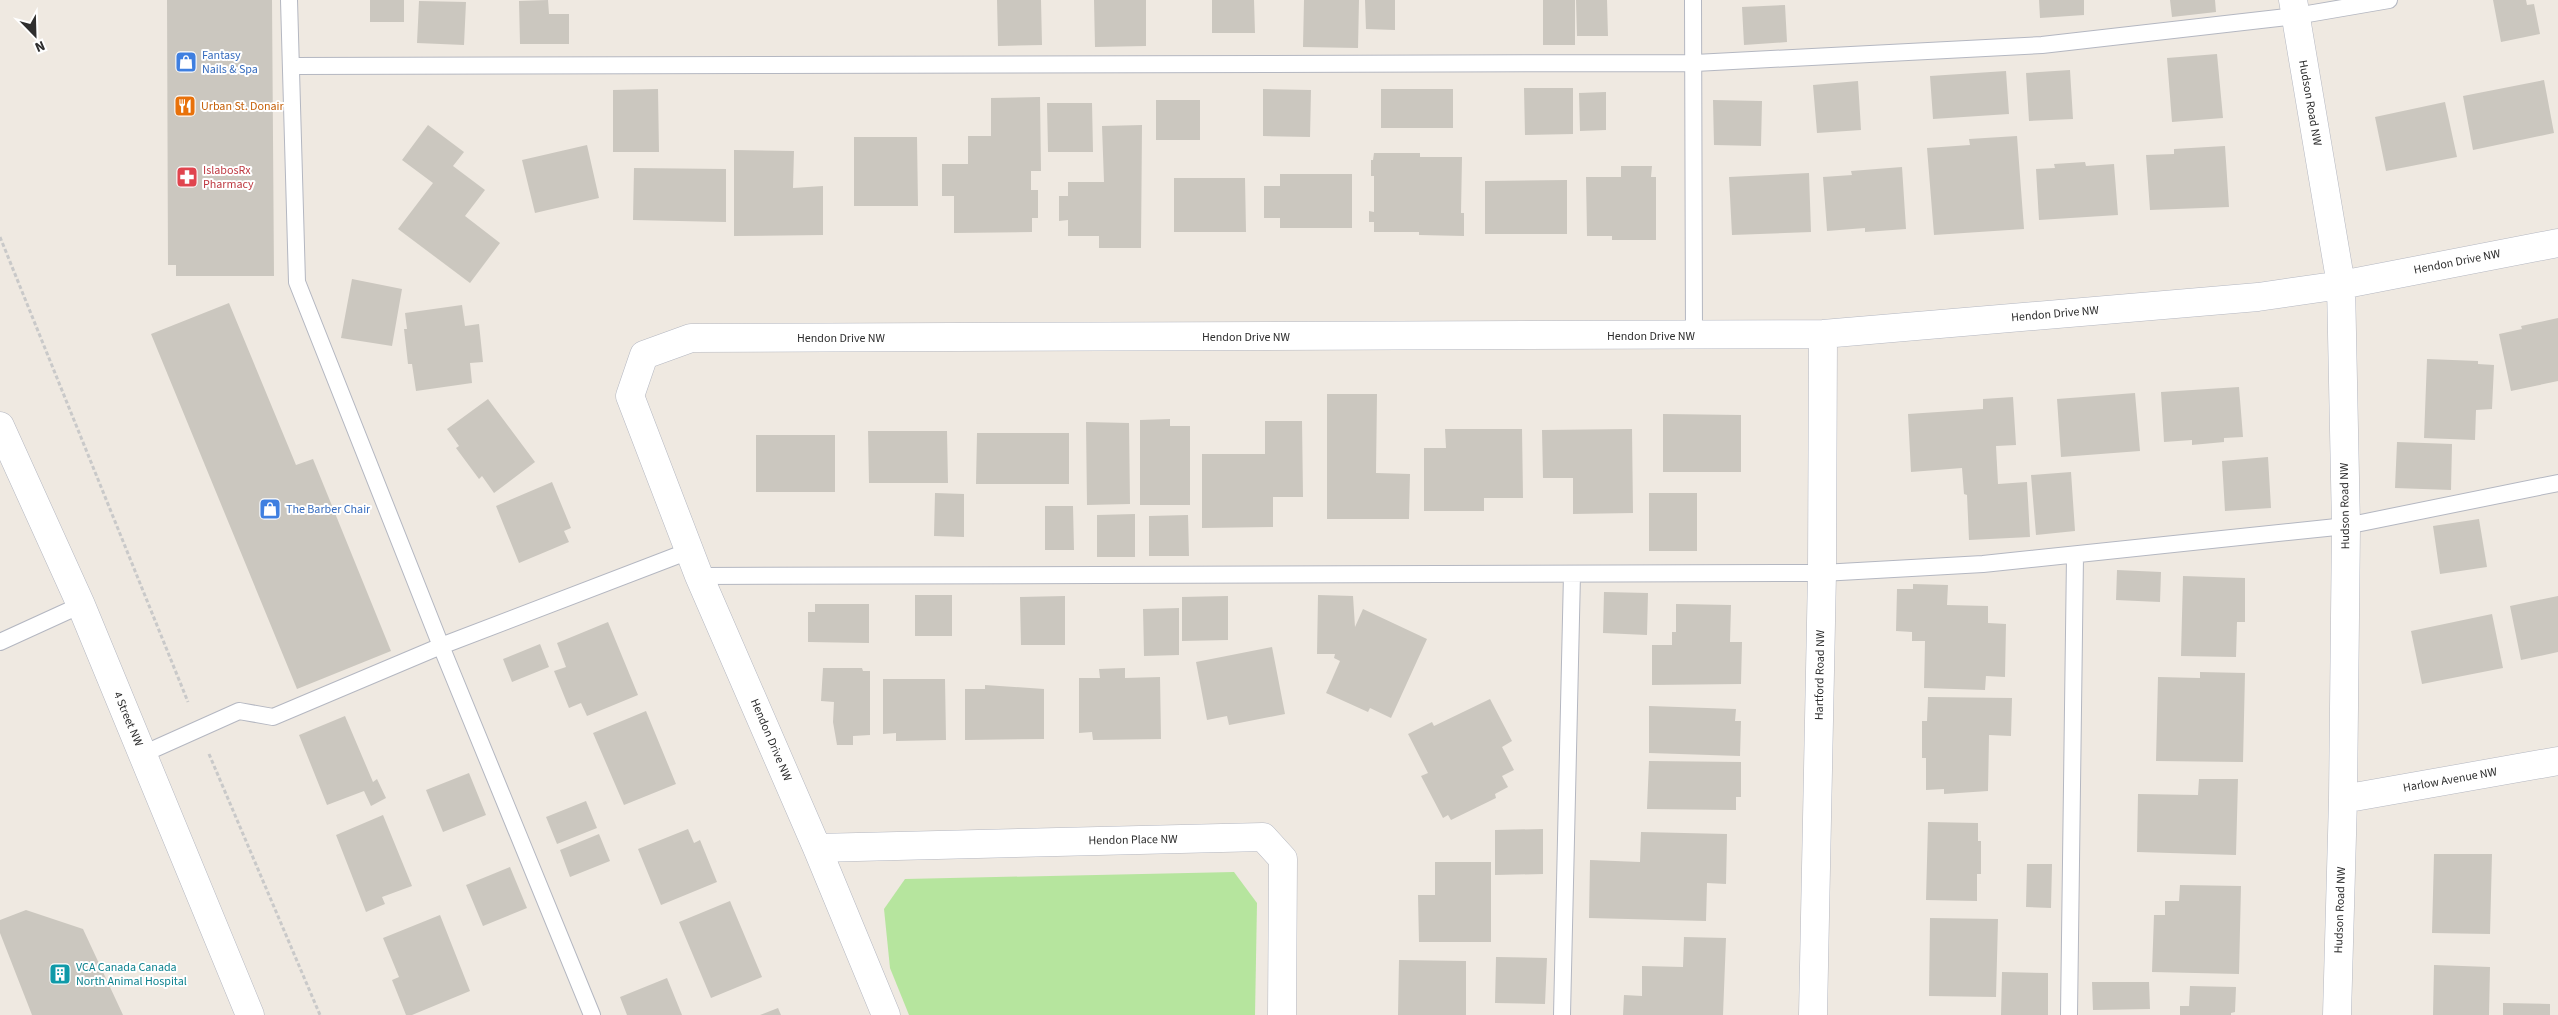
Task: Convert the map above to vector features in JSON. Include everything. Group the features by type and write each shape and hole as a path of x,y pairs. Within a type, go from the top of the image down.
{"street":[{"name":"Hudson Road NW","path":"2294,8 2341,285 2346,526 2343,799 2337,1015"},
{"name":"Hendon Drive NW","path":"886,1015 817,848 699,576 630,396 644,355 691,338 1694,336 1823,334 2258,296 2341,285 2558,243"},
{"name":"Hartford Road NW","path":"1813,1015 1822,573 1823,334"},
{"name":"4 Street NW","path":"0,426 81,605 250,1015"},
{"name":"Harlow Avenue NW","path":"2343,799 2558,761"},
{"name":"Hendon Place NW","path":"817,848 1263,837 1283,859 1282,1015"}],"lane":[{"path":"290,0 297,282 440,646 592,1015"},
{"path":"1694,0 1694,336"},
{"path":"292,66 1695,63 2042,45 2294,8 2389,0"},
{"path":"699,576 1822,573 1983,564 2075,556 2346,526 2558,483"},
{"path":"143,754 240,711 273,717 440,646 689,551"},
{"path":"2069,1015 2075,556"},
{"path":"1562,1015 1572,574"},
{"path":"0,642 81,605"}],"path":[{"path":"0,237 199,729 320,1015"}],"green space":[{"path":"1234,872 1257,903 1255,1015 909,1015 890,968 884,909 905,879"}],"building":[{"path":"167,0 272,0 274,276 176,276 176,265 168,265"},
{"path":"370,0 404,0 404,22 370,22"},
{"path":"548,0 549,14 569,14 569,44 520,44 519,1"},
{"path":"997,0 1041,0 1042,45 998,46"},
{"path":"1094,0 1146,0 1146,46 1095,47"},
{"path":"1212,0 1254,0 1255,33 1212,33"},
{"path":"1304,0 1359,0 1358,48 1303,47"},
{"path":"1365,0 1395,0 1395,30 1366,29"},
{"path":"1543,0 1575,0 1575,45 1543,45"},
{"path":"1576,0 1607,0 1608,36 1577,36"},
{"path":"2039,0 2084,0 2084,15 2040,18"},
{"path":"2170,0 2215,0 2216,12 2172,17"},
{"path":"2493,0 2526,0 2527,5 2534,4 2540,34 2501,42"},
{"path":"419,1 466,2 464,45 417,43"},
{"path":"1785,5 1787,42 1744,45 1742,7"},
{"path":"2217,54 2223,118 2172,122 2167,58"},
{"path":"2070,70 2073,119 2029,121 2026,73"},
{"path":"2006,71 2009,114 1933,119 1930,76"},
{"path":"2544,80 2554,133 2473,150 2463,96"},
{"path":"1858,81 1861,130 1817,133 1813,85"},
{"path":"1524,88 1573,88 1573,134 1525,135"},
{"path":"658,89 659,152 613,152 613,90"},
{"path":"1263,89 1311,90 1310,137 1263,136"},
{"path":"1381,89 1453,89 1453,128 1381,128"},
{"path":"1606,92 1606,130 1580,131 1579,93"},
{"path":"1040,97 1041,171 1031,171 1031,190 1038,190 1038,218 1032,218 1032,232 954,233 954,196 942,196 942,164 968,164 968,136 991,136 991,98"},
{"path":"1156,100 1200,100 1200,140 1156,140"},
{"path":"1713,100 1762,101 1761,146 1714,145"},
{"path":"2445,102 2457,157 2386,171 2375,117"},
{"path":"1047,103 1092,103 1093,152 1048,152"},
{"path":"428,125 464,152 453,166 485,190 465,216 500,243 470,283 398,229 433,183 402,160"},
{"path":"1142,125 1141,248 1099,248 1099,236 1068,236 1068,220 1059,221 1059,196 1068,196 1068,182 1104,182 1102,126"},
{"path":"2017,136 2024,229 1934,235 1927,148 1970,145 1969,139"},
{"path":"854,137 917,137 918,206 854,206"},
{"path":"587,145 599,198 535,213 522,160"},
{"path":"2225,146 2229,207 2150,210 2146,155 2174,154 2174,149"},
{"path":"734,150 794,151 793,188 823,186 823,235 734,236"},
{"path":"1374,153 1420,153 1420,157 1462,157 1461,213 1464,213 1464,236 1419,235 1419,232 1374,232 1374,222 1369,222 1369,211 1374,212 1374,176 1371,176 1371,160 1373,160"},
{"path":"2085,162 2086,166 2114,164 2118,215 2039,220 2036,169 2055,168 2054,164"},
{"path":"1621,166 1652,166 1651,177 1656,177 1656,240 1612,240 1612,236 1587,236 1586,177 1621,177"},
{"path":"1902,167 1906,229 1865,232 1865,228 1827,231 1823,177 1852,175 1851,171"},
{"path":"634,168 726,169 726,222 633,220"},
{"path":"1809,173 1811,232 1732,235 1729,177"},
{"path":"1280,174 1352,174 1352,228 1280,228 1280,218 1264,218 1264,186 1280,186"},
{"path":"1174,178 1245,178 1246,232 1174,232"},
{"path":"1567,180 1567,234 1485,234 1485,181"},
{"path":"352,279 402,289 392,346 341,338"},
{"path":"229,303 296,465 313,459 391,651 297,689 151,334"},
{"path":"462,305 465,326 479,324 483,362 470,363 472,383 416,391 412,364 408,364 404,329 407,329 405,313"},
{"path":"2558,318 2558,381 2511,391 2499,334 2522,329 2521,326"},
{"path":"2427,359 2478,361 2478,364 2494,365 2492,409 2476,410 2475,440 2424,438"},
{"path":"2239,387 2243,437 2224,438 2224,442 2192,445 2192,440 2164,442 2161,392"},
{"path":"2135,393 2140,451 2061,457 2057,399"},
{"path":"1327,394 1377,394 1376,473 1410,474 1409,519 1327,519"},
{"path":"2013,397 2016,445 1996,446 1998,484 2027,482 2030,537 1969,540 1967,495 1964,494 1962,468 1911,472 1908,414 1983,409 1983,399"},
{"path":"488,399 535,462 494,493 482,476 479,479 456,448 459,446 447,429"},
{"path":"1663,414 1741,415 1741,472 1663,472"},
{"path":"1170,419 1170,426 1190,426 1190,505 1140,505 1140,420"},
{"path":"1265,421 1302,421 1303,497 1273,497 1273,527 1202,528 1202,454 1265,454"},
{"path":"1086,422 1129,423 1130,504 1087,505"},
{"path":"1445,429 1522,429 1523,498 1484,498 1484,511 1424,511 1424,448 1446,448"},
{"path":"1632,429 1633,513 1573,514 1573,478 1543,478 1542,430"},
{"path":"868,431 947,431 948,483 869,483"},
{"path":"977,433 1069,433 1069,484 976,484"},
{"path":"756,435 835,435 835,492 756,492"},
{"path":"2397,442 2452,444 2451,490 2395,488"},
{"path":"2268,457 2271,508 2225,511 2222,461"},
{"path":"2071,472 2075,531 2036,535 2031,475"},
{"path":"552,482 571,528 564,531 569,542 519,563 496,506"},
{"path":"935,493 964,494 964,537 934,536"},
{"path":"1649,493 1697,493 1697,551 1649,551"},
{"path":"1045,506 1073,506 1074,550 1045,550"},
{"path":"1135,514 1135,557 1097,557 1097,515"},
{"path":"1188,515 1189,556 1149,556 1149,516"},
{"path":"2479,519 2487,567 2440,574 2433,526"},
{"path":"2117,570 2161,572 2160,602 2116,600"},
{"path":"2183,576 2245,578 2245,622 2237,622 2236,657 2181,656"},
{"path":"1913,584 1948,585 1947,605 1988,606 1988,623 2006,624 2005,677 1986,676 1985,690 1924,688 1925,641 1912,641 1912,632 1896,631 1897,589 1913,589"},
{"path":"1604,592 1648,593 1647,635 1603,633"},
{"path":"915,595 952,595 952,636 915,636"},
{"path":"1318,595 1353,596 1355,627 1363,609 1427,639 1391,718 1370,708 1368,712 1326,693 1340,661 1334,658 1335,654 1317,654"},
{"path":"1065,596 1065,645 1021,645 1020,597"},
{"path":"1228,596 1228,640 1182,641 1182,597"},
{"path":"2558,596 2558,652 2521,660 2510,606"},
{"path":"815,604 869,604 869,643 808,642 808,612 815,612"},
{"path":"1676,604 1731,605 1730,642 1742,642 1741,684 1652,685 1652,645 1672,645 1672,632 1676,632"},
{"path":"1179,608 1179,655 1144,656 1143,609"},
{"path":"2492,614 2503,668 2422,684 2411,631"},
{"path":"608,622 638,695 587,716 581,703 569,708 554,671 566,667 557,643"},
{"path":"540,644 549,667 512,682 503,659"},
{"path":"1272,647 1285,714 1229,725 1227,716 1207,720 1196,662"},
{"path":"823,668 862,668 863,671 870,671 870,735 853,736 853,745 837,745 833,722 834,702 821,701"},
{"path":"1125,668 1125,678 1160,677 1161,739 1093,740 1092,732 1079,733 1079,678 1100,678 1099,669"},
{"path":"2200,672 2245,673 2243,762 2156,761 2158,677 2200,678"},
{"path":"883,679 945,679 946,740 896,741 896,733 883,734"},
{"path":"985,685 1044,689 1044,739 965,740 965,689 985,689"},
{"path":"1928,697 2012,698 2011,736 1989,735 1988,791 1944,794 1944,789 1926,790 1926,758 1922,758 1922,721 1927,721"},
{"path":"1490,699 1512,741 1502,747 1514,770 1502,776 1508,787 1495,794 1496,798 1451,820 1448,815 1443,818 1421,776 1428,773 1408,734 1432,722 1434,726"},
{"path":"1649,706 1736,709 1735,721 1741,721 1740,756 1649,753"},
{"path":"646,711 676,784 624,805 593,733"},
{"path":"345,716 373,782 377,779 386,798 371,806 364,791 327,805 299,735"},
{"path":"1649,761 1741,762 1741,797 1736,797 1736,810 1647,809"},
{"path":"469,773 486,815 443,832 426,790"},
{"path":"2199,779 2238,779 2236,855 2137,852 2138,794 2198,795"},
{"path":"586,801 597,828 557,844 546,817"},
{"path":"383,815 412,886 382,897 385,904 366,912 336,835"},
{"path":"1928,822 1978,823 1978,841 1981,841 1981,874 1977,874 1977,901 1926,900"},
{"path":"688,829 694,843 700,840 717,882 661,905 638,849"},
{"path":"1543,829 1543,874 1495,875 1495,830"},
{"path":"1641,832 1727,834 1726,884 1707,883 1706,921 1589,918 1590,860 1640,862"},
{"path":"599,834 610,861 570,877 560,850"},
{"path":"2434,854 2492,854 2490,934 2432,933"},
{"path":"1435,862 1491,862 1491,942 1419,942 1418,895 1435,895"},
{"path":"2027,864 2052,864 2051,908 2026,907"},
{"path":"510,867 527,908 483,926 466,885"},
{"path":"2180,885 2241,886 2239,974 2152,972 2154,915 2165,915 2165,901 2179,901"},
{"path":"730,901 762,977 711,998 679,922"},
{"name":"VCA Canada Canada North Animal Hospital","path":"26,910 83,929 123,1015 32,1015 0,933 0,920"},
{"path":"440,915 470,991 412,1015 406,1015 392,980 399,977 383,938"},
{"path":"1930,918 1998,919 1996,997 1929,996"},
{"path":"1684,937 1726,938 1723,1015 1623,1015 1624,995 1642,996 1642,966 1683,967"},
{"path":"1496,957 1547,958 1545,1004 1495,1003"},
{"path":"1399,960 1466,961 1466,1015 1398,1015"},
{"path":"2434,965 2490,967 2489,1015 2433,1015"},
{"path":"2002,972 2048,973 2048,1015 2001,1015"},
{"path":"667,978 682,1015 627,1015 620,997"},
{"path":"2092,982 2149,982 2150,1009 2093,1010"},
{"path":"2190,986 2236,987 2235,1012 2231,1013 2231,1015 2180,1015 2180,1006 2189,1006"},
{"path":"2503,1003 2550,1004 2550,1015 2503,1015"},
{"path":"778,1008 781,1015 760,1015"}],"place":[{"name":"Fantasy Nails & Spa","path":"186,62"},
{"name":"Urban St. Donair","path":"185,106"},
{"name":"IslabosRx Pharmacy","path":"187,177"},
{"name":"The Barber Chair","path":"270,509"},
{"name":"VCA Canada Canada North Animal Hospital","path":"60,974"}]}
